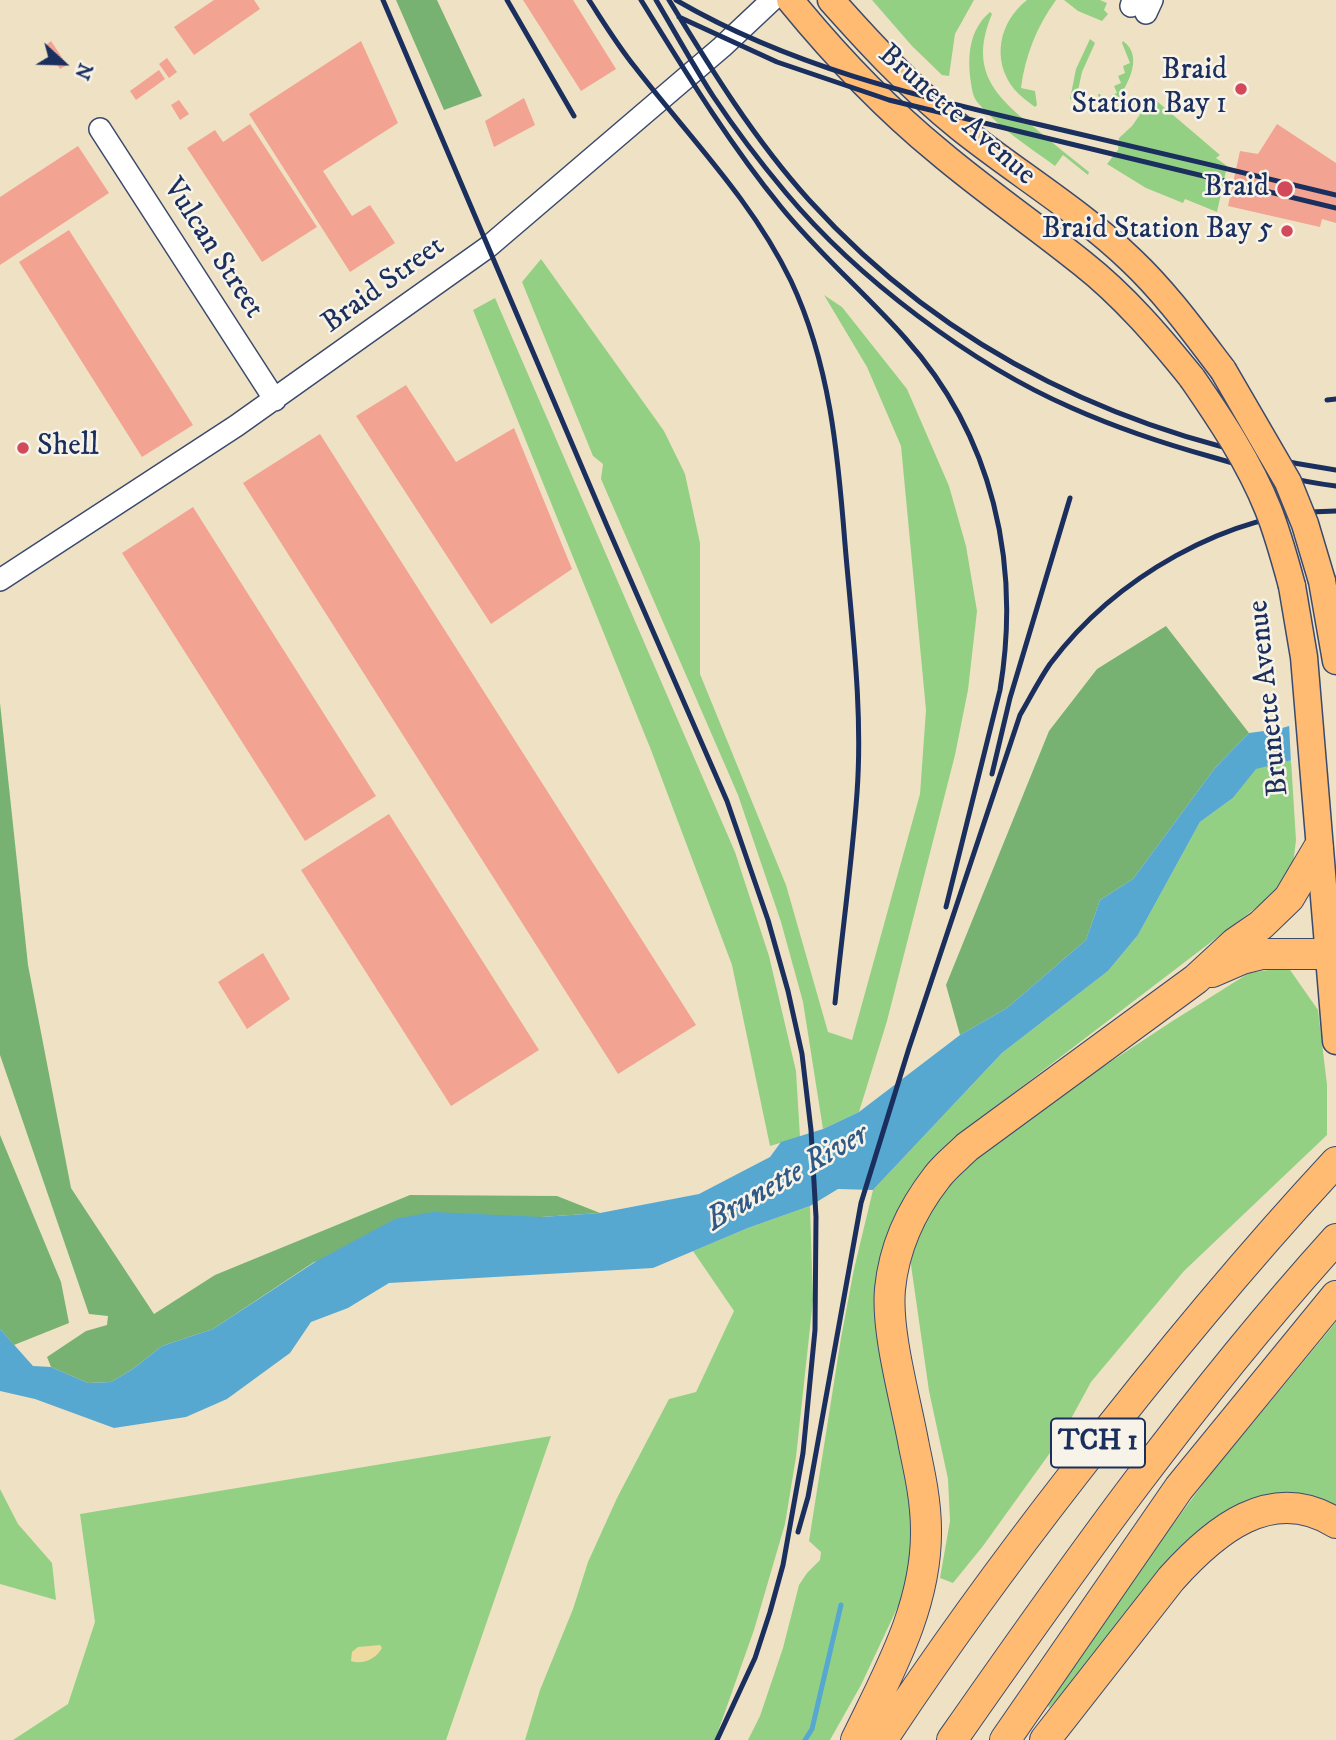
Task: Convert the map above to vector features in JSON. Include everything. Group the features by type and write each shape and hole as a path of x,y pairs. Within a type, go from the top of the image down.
{"highway":[{"path":"856,1740 911,1622 922,1574 926,1531 922,1488 892,1329 890,1290 898,1252 911,1215 937,1177 967,1147 1196,979 1235,943 1261,925 1289,898 1318,849"},
{"path":"1196,979 1242,959 1262,954 1332,954"},
{"name":"TCH 1","path":"882,1740 982,1596 1130,1403 1200,1315 1336,1162"},
{"name":"TCH 1","path":"952,1740 1052,1597 1159,1454 1336,1239"},
{"path":"1005,1740 1179,1488 1336,1296"},
{"path":"1045,1740 1171,1579 1218,1533 1236,1521 1272,1509 1293,1508 1312,1512 1336,1523"}],"main road":[{"name":"Brunette Avenue","path":"790,0 852,71 887,106 986,191 1084,264 1136,313 1192,378 1224,424 1252,476 1267,508 1292,586 1304,657 1318,849 1332,954 1336,1041"},
{"name":"Brunette Avenue","path":"831,0 877,51 957,126 1130,258 1177,310 1223,370 1288,482 1305,524 1322,581 1335,654"},
{"path":"858,0 877,51"}],"street":[{"name":"Braid Street","path":"0,580 275,400 488,247 722,47 772,0"},
{"name":"Vulcan Street","path":"100,128 159,224 275,400"}],"green space":[{"path":"396,0 437,0 482,96 444,110"},
{"path":"872,0 974,0 955,34 949,76 942,75 912,46"},
{"path":"1027,0 1056,0 1043,20 1025,64 1021,88 1035,91 1035,107 1014,89 1002,66 1001,54 1001,42 1010,19"},
{"path":"1064,0 1100,0 1107,3 1104,10 1108,14 1102,21 1078,11"},
{"path":"990,12 992,14 983,50 984,66 989,79 1007,104 1089,172 1088,175 1063,155 1055,166 1005,129 976,101 970,73 971,44 978,27"},
{"path":"1090,39 1095,43 1082,72 1076,100 1070,99 1076,69"},
{"path":"1123,41 1133,56 1131,74 1112,107 1105,108 1100,104 1098,94 1105,106 1113,103 1110,96 1117,93 1114,86 1121,83 1118,76 1125,73 1123,66 1130,63"},
{"path":"1152,97 1220,155 1216,158 1227,166 1217,212 1185,199 1183,203 1146,188 1107,164 1118,150 1119,138 1132,126"},
{"path":"541,259 664,431 685,474 700,543 700,674 786,885 828,1032 852,1040 920,794 926,710 901,446 867,367 824,295 842,307 907,389 949,486 966,546 977,611 968,690 955,755 887,1021 859,1112 823,1129 803,1002 781,922 738,795 601,479 603,464 593,456 522,282"},
{"path":"495,298 735,852 769,956 796,1071 800,1137 770,1146 732,965 651,750 473,310"},
{"path":"1166,626 1249,733 1215,768 1133,879 1100,900 1086,940 1007,1008 960,1035 946,985 1049,731 1097,669"},
{"path":"0,703 28,965 71,1188 154,1314 215,1275 410,1195 557,1196 600,1213 541,1217 314,1262 213,1329 162,1346 111,1382 88,1383 51,1367 47,1357 86,1331 107,1325 108,1316 89,1314 0,1055"},
{"path":"1291,760 1296,840 1293,865 1284,881 1266,900 942,1150 920,1176 900,1209 913,1558 900,1602 861,1685 830,1740 748,1740 760,1716 783,1648 799,1585 820,1560 821,1552 809,1541 841,1338 873,1190 1002,1053 1108,971 1138,935 1200,822 1233,798 1256,768"},
{"path":"1288,967 1318,1010 1327,1085 1327,1135 1184,1271 1091,1382 1060,1439 983,1546 953,1583 940,1578 950,1521 948,1479 929,1391 910,1258 934,1200 961,1170 1028,1116 1249,973"},
{"path":"0,1135 61,1282 69,1323 14,1345 0,1329"},
{"path":"810,1206 813,1300 796,1457 785,1524 754,1630 715,1740 525,1740 540,1690 573,1609 588,1562 617,1498 669,1399 696,1392 734,1311 693,1251"},
{"path":"1336,1322 1336,1505 1310,1497 1278,1497 1079,1676 1049,1708 1048,1705 1168,1531 1209,1476"},
{"path":"551,1436 446,1740 13,1740 68,1704 95,1622 80,1514"},
{"path":"0,1489 18,1524 52,1563 56,1600 0,1584"}],"sand":[{"path":"380,1645 382,1648 373,1658 364,1662 351,1661 352,1652 358,1647"}],"water":[{"name":"Brunette River","path":"1336,712 1336,749 1256,769 1233,798 1200,822 1138,935 1108,971 1002,1053 873,1190 838,1189 810,1206 748,1228 653,1268 389,1283 348,1308 311,1322 290,1353 227,1399 186,1417 114,1428 35,1399 0,1391 0,1329 33,1366 51,1367 88,1383 111,1382 162,1346 213,1329 315,1262 395,1219 433,1212 541,1217 600,1213 699,1194 770,1157 781,1142 823,1129 859,1112 960,1035 1007,1008 1086,940 1100,900 1133,879 1215,768 1249,733 1279,729"}],"pier":[{"path":"1336,708 1336,753 1291,764 1289,722"}],"building":[{"path":"214,0 254,0 260,9 194,55 174,27"},
{"path":"523,0 573,0 616,69 581,91"},
{"path":"51,41 67,65 60,69 45,46"},
{"path":"361,41 398,123 323,171 352,216 370,205 395,243 350,272 249,114"},
{"path":"167,58 177,72 169,78 159,64"},
{"path":"159,70 165,79 136,100 130,91"},
{"path":"524,98 535,125 494,147 485,121"},
{"path":"179,100 189,114 180,120 171,105"},
{"path":"250,124 317,227 262,262 187,148 215,130 223,142"},
{"path":"1277,124 1336,163 1336,223 1322,219 1320,227 1228,206 1240,151 1258,154"},
{"path":"78,146 109,193 0,265 0,197"},
{"path":"69,230 193,425 142,457 19,262"},
{"path":"406,385 456,462 514,428 572,569 491,624 356,416"},
{"path":"320,434 696,1025 618,1074 243,483"},
{"path":"193,507 376,796 305,841 122,553"},
{"path":"389,814 539,1050 451,1106 301,870"},
{"path":"263,953 290,999 247,1029 218,982"}],"waterway":[{"path":"805,1740 812,1729 841,1605"}],"railway":[{"path":"383,0 727,801 768,920 802,1054 811,1130 816,1217 815,1330 803,1453 783,1565 770,1612 755,1658 717,1740"},
{"path":"507,0 574,116"},
{"path":"589,0 629,59 719,170 758,223 791,281 815,344 830,410 839,477 859,731 855,819 835,1003"},
{"path":"641,0 708,106 781,207 905,338 935,376 960,416 979,459 993,503 1002,549 1006,642 1000,690 946,907"},
{"path":"656,0 713,96 786,193 846,256 918,316 995,368 1034,390 1089,415 1159,441 1243,466 1336,486"},
{"path":"669,0 734,103 789,177 863,255 921,303 983,345 1048,382 1116,412 1187,437 1260,456 1336,470"},
{"path":"676,0 763,43 808,61 900,90 1336,195"},
{"path":"679,17 777,62 889,100 1336,208"},
{"path":"1327,400 1336,399"},
{"path":"992,774 1010,698 1070,498"},
{"path":"798,1532 808,1497 861,1203 909,1048 1020,715 1050,664 1076,633 1106,604 1140,578 1214,537 1254,523 1295,514 1336,511"}],"place":[{"name":"Braid Station Bay 1","path":"1241,89"},
{"name":"Braid","path":"1285,189"},
{"name":"Braid Station Bay 5","path":"1287,231"},
{"name":"Shell","path":"23,448"}]}
